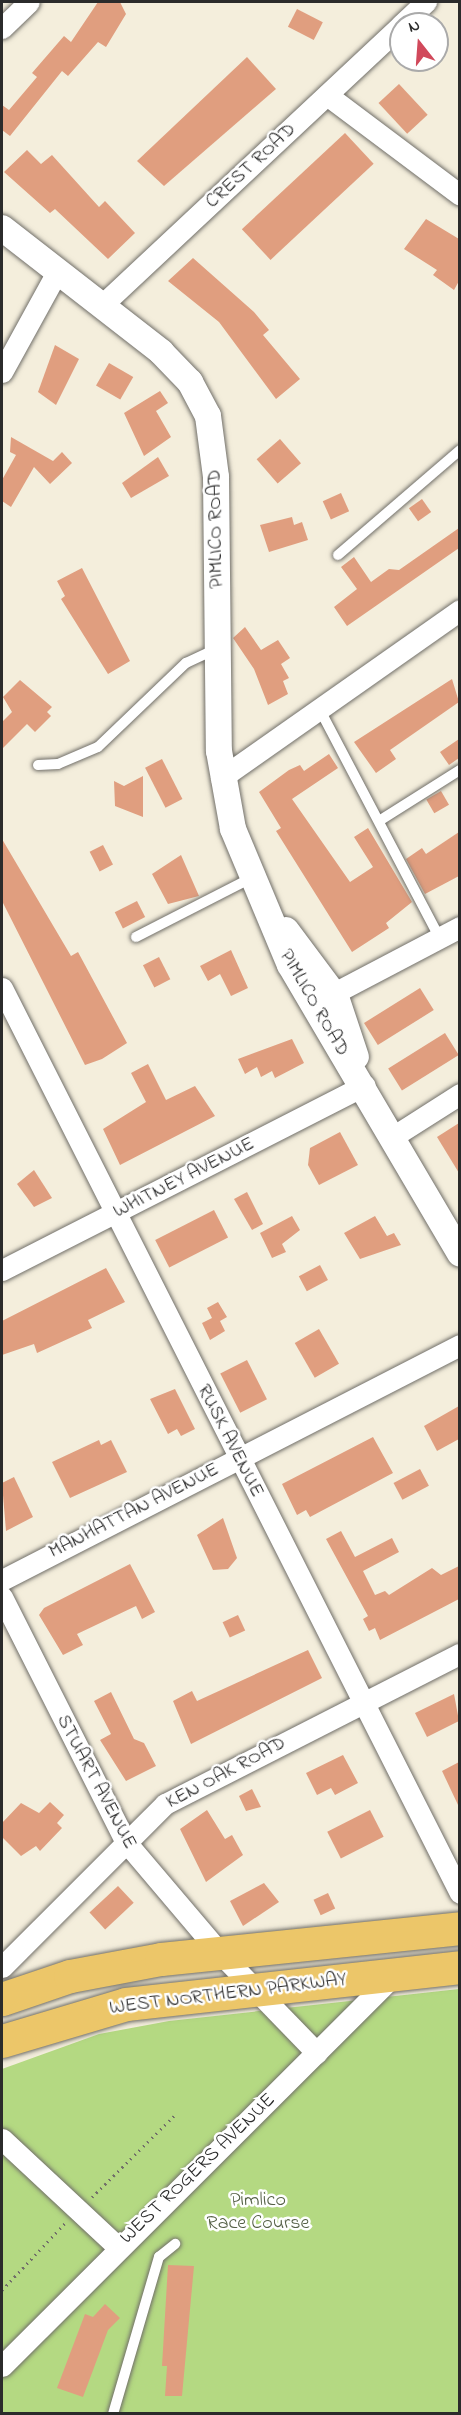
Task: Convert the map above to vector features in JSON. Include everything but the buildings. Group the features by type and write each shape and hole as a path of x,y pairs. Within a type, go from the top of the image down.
{"main road":[{"name":"WEST NORTHERN PARKWAY","path":"2,1999 80,1974 220,1953 459,1928"},
{"name":"WEST NORTHERN PARKWAY","path":"2,2041 126,2004 459,1967"}],"street":[{"path":"2,28 28,2"},
{"name":"CREST ROAD","path":"415,12 426,2"},
{"name":"CREST ROAD","path":"101,306 389,36"},
{"path":"327,95 459,195"},
{"name":"PIMLICO ROAD","path":"2,228 177,368 208,416 216,477 217,649 221,778 233,829 271,916 292,936 365,1085 459,1254"},
{"path":"2,372 57,272"},
{"path":"221,778 459,610"},
{"path":"324,1000 459,927"},
{"name":"RUSK AVENUE","path":"2,988 459,1893"},
{"name":"WHITNEY AVENUE","path":"2,1270 365,1085"},
{"path":"394,1136 459,1094"},
{"name":"MANHATTAN AVENUE","path":"2,1580 459,1345"},
{"name":"STUART AVENUE","path":"2,1597 125,1841 220,1953 317,2052"},
{"name":"KEN OAK ROAD","path":"2,1967 125,1841 176,1797 459,1654"},
{"name":"WEST ROGERS AVENUE","path":"2,2366 118,2247 395,1974"},
{"path":"2,2139 118,2247"}],"lane":[{"path":"338,555 459,450"},
{"path":"38,765 58,764 98,747 186,663 217,649"},
{"path":"320,710 440,939"},
{"path":"380,821 459,770"},
{"path":"136,937 253,877"},
{"path":"113,2414 159,2257 175,2244"}],"path":[{"path":"2,2290 78,2210 176,2114"}],"green space":[{"name":"Pimlico Race Course","path":"459,1989 459,2413 2,2413 2,2069 99,2034 169,2021"}]}
